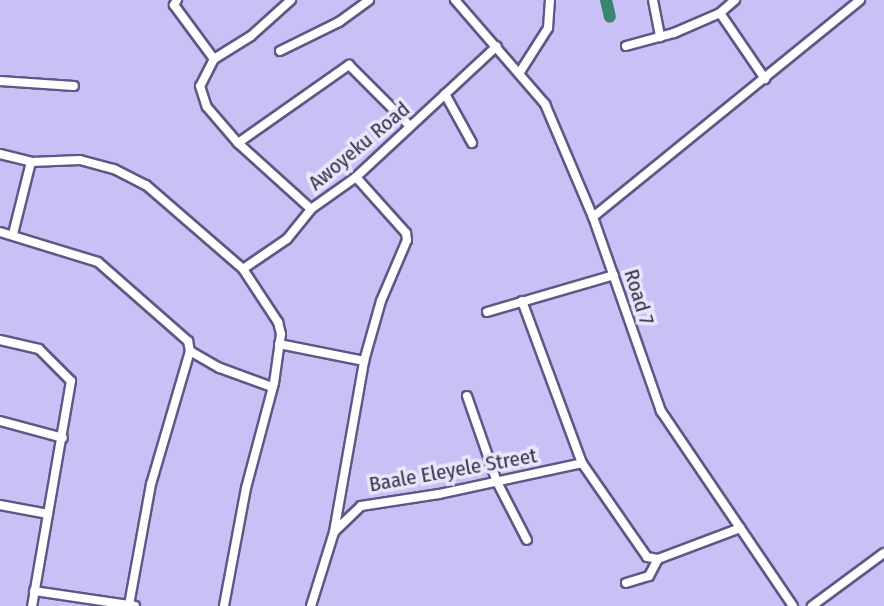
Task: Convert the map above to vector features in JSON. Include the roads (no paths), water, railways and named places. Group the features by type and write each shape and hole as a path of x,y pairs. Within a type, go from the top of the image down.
{"street":[{"path":"177,0 174,5 214,59"},
{"path":"291,0 251,36 214,59 201,79 200,92 238,143 311,209"},
{"path":"280,51 339,22 369,0"},
{"name":"Road 7","path":"455,0 545,104 593,217 661,411 793,606"},
{"path":"520,72 548,28 550,0"},
{"path":"653,0 660,37"},
{"path":"626,46 660,37 720,13 735,0"},
{"path":"593,217 860,0"},
{"path":"720,13 765,79"},
{"name":"Awoyeku Road","path":"243,269 287,239 311,209 356,177 496,46"},
{"path":"238,143 349,65 410,126"},
{"path":"0,81 74,86"},
{"path":"445,94 472,143"},
{"path":"0,154 31,162 80,160 114,169 146,185 243,269 278,322 279,344 272,387 246,488 224,606"},
{"path":"13,234 31,162"},
{"path":"334,532 364,361 381,301 407,240 406,233 356,177"},
{"path":"0,232 98,262 188,341 190,351 151,484 129,605"},
{"path":"487,312 614,275"},
{"path":"522,301 582,463 647,556 658,559 740,528"},
{"path":"0,340 39,349 71,382 32,606"},
{"path":"279,344 364,361"},
{"path":"190,351 220,368 272,387"},
{"path":"467,396 497,482 527,540"},
{"path":"0,421 63,438"},
{"name":"Baale Eleyele Street","path":"311,606 334,532 348,514 377,500 439,494 582,463"},
{"path":"0,505 48,514"},
{"path":"812,606 884,553"},
{"path":"626,583 649,576 658,559"},
{"path":"34,590 135,606"}],"waterway":[{"path":"606,0 610,17"}]}
